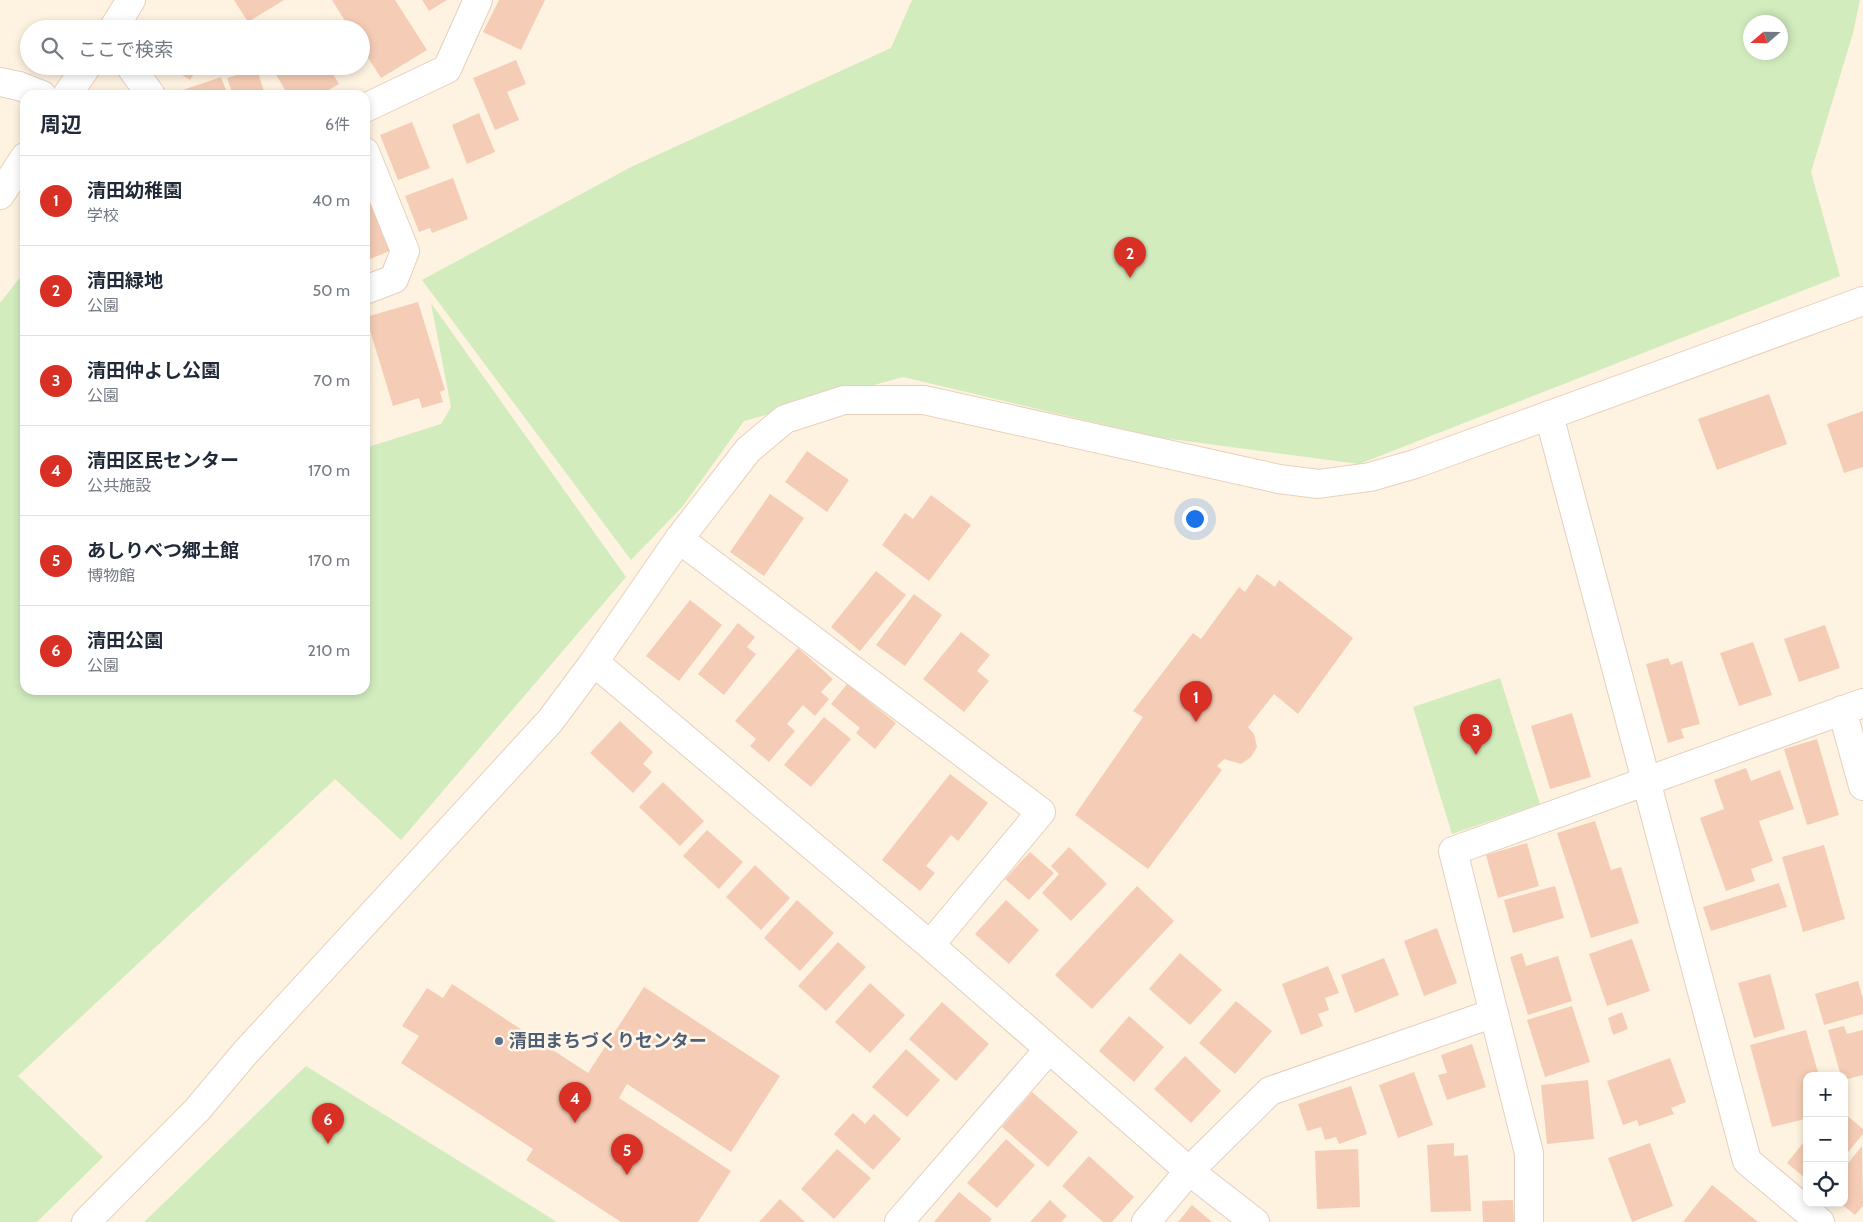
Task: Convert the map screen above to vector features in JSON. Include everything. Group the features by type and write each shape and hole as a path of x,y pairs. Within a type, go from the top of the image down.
{"street":[{"path":"119,20 131,0"},
{"path":"370,106 447,69 478,0"},
{"path":"70,90 81,75"},
{"path":"137,75 147,90"},
{"path":"0,82 29,90"},
{"path":"370,164 405,251 394,279 370,288"},
{"path":"0,195 20,165"},
{"path":"86,1222 197,1110 245,1053 550,721 594,662 679,539 748,450 786,419 844,400 924,400 1279,479 1318,484 1370,478 1406,467 1863,301"},
{"path":"1549,415 1648,781 1747,1161 1820,1222"},
{"path":"679,539 1041,812 930,945"},
{"path":"594,662 930,945 1189,1170 1255,1222"},
{"path":"1529,1222 1529,1153 1453,851 1853,706 1863,786"},
{"path":"1146,1222 1189,1170 1270,1091 1494,1013"},
{"path":"899,1222 1049,1049"}],"green space":[{"path":"912,0 1860,0 1853,33 1811,172 1840,276 1359,464 1156,437 903,377 744,421 683,506 631,560 422,280 631,167 891,48"},
{"path":"20,277 20,695 370,695 370,446 441,424 451,407 431,303 626,577 401,840 335,779 18,1076 103,1157 37,1222 0,1222 0,303"},
{"path":"1500,678 1540,804 1452,834 1413,707"},
{"path":"306,1066 557,1222 144,1222"}],"building":[{"path":"234,0 284,0 251,20 247,20"},
{"path":"332,0 395,0 427,50 381,78 370,61 370,20 344,20"},
{"path":"422,0 447,0 429,11"},
{"path":"499,0 545,0 521,50 483,32"},
{"path":"516,60 526,84 507,92 519,120 495,130 473,78"},
{"path":"182,75 193,75 190,80"},
{"path":"237,75 259,75 263,90 231,90 227,78"},
{"path":"276,75 334,75 339,84 329,90 285,90"},
{"path":"221,77 226,90 183,90"},
{"path":"479,113 495,152 467,164 452,125"},
{"path":"412,122 430,168 398,180 380,135"},
{"path":"453,178 468,219 432,233 430,228 419,232 405,196"},
{"path":"370,199 392,250 370,259"},
{"path":"418,302 445,390 440,392 443,402 422,408 419,398 393,406 370,330 370,316"},
{"path":"1769,394 1787,444 1717,470 1698,419"},
{"path":"1863,411 1863,467 1844,473 1827,424"},
{"path":"807,451 849,480 827,512 785,482"},
{"path":"770,494 804,518 764,576 730,552"},
{"path":"931,495 971,525 929,581 882,545 905,513 913,519"},
{"path":"876,571 906,595 860,651 831,627"},
{"path":"1257,574 1275,587 1279,580 1353,638 1298,714 1274,694 1248,727 1254,734 1257,747 1251,757 1241,764 1224,759 1217,766 1222,770 1148,869 1075,815 1143,717 1133,711 1193,633 1201,639 1239,587 1245,592"},
{"path":"914,594 942,615 905,666 876,645"},
{"path":"690,600 722,625 679,681 646,656"},
{"path":"738,623 755,637 747,647 756,654 724,695 698,674"},
{"path":"1825,625 1840,668 1799,682 1784,639"},
{"path":"961,632 990,655 977,671 989,681 964,712 923,679"},
{"path":"1753,642 1772,695 1739,706 1720,653"},
{"path":"798,648 833,679 821,692 829,699 815,716 803,705 787,724 795,731 769,762 750,746 756,739 735,721"},
{"path":"1668,658 1671,665 1682,661 1700,724 1681,729 1684,738 1668,743 1646,664"},
{"path":"847,684 896,723 875,749 856,733 860,728 831,704"},
{"path":"1572,713 1591,777 1550,789 1531,726"},
{"path":"824,717 851,739 811,787 784,765"},
{"path":"620,721 653,752 643,764 652,772 633,793 590,753"},
{"path":"1817,739 1839,815 1807,825 1784,749"},
{"path":"1746,768 1751,781 1780,770 1794,809 1759,821 1773,861 1751,869 1755,881 1726,891 1700,818 1724,809 1714,780"},
{"path":"950,774 988,803 958,841 951,835 926,866 935,873 920,891 882,860"},
{"path":"663,782 704,821 680,846 639,807"},
{"path":"1595,821 1611,870 1621,867 1639,923 1591,938 1557,833"},
{"path":"707,830 743,862 719,889 683,856"},
{"path":"1527,843 1539,886 1498,898 1486,855"},
{"path":"1824,845 1845,919 1803,932 1782,857"},
{"path":"1069,847 1107,884 1071,921 1042,893 1059,874 1051,866"},
{"path":"1030,852 1054,873 1029,900 1005,879"},
{"path":"755,865 790,898 761,930 726,897"},
{"path":"1779,883 1787,907 1711,931 1703,907"},
{"path":"1137,886 1174,921 1092,1009 1055,975"},
{"path":"1555,886 1564,918 1513,933 1504,900"},
{"path":"797,900 834,933 800,971 764,938"},
{"path":"1006,900 1039,930 1009,964 975,934"},
{"path":"1437,928 1457,983 1424,996 1404,941"},
{"path":"1632,939 1650,991 1607,1006 1589,954"},
{"path":"838,942 866,967 826,1011 798,986"},
{"path":"1180,953 1222,990 1190,1025 1149,989"},
{"path":"1522,953 1526,966 1558,956 1572,1001 1528,1015 1510,957"},
{"path":"1384,958 1399,995 1355,1013 1341,975"},
{"path":"1328,966 1339,993 1325,998 1329,1010 1318,1014 1323,1026 1301,1035 1282,984"},
{"path":"1770,974 1785,1029 1754,1038 1738,983"},
{"path":"1858,981 1863,999 1863,1014 1824,1025 1815,994"},
{"path":"870,983 905,1015 870,1053 835,1022"},
{"path":"452,984 588,1073 644,987 780,1076 731,1152 627,1084 619,1098 731,1171 698,1222 621,1222 526,1160 533,1149 401,1063 419,1036 402,1026 427,988 443,998"},
{"path":"1236,1001 1272,1031 1235,1074 1199,1043"},
{"path":"942,1002 989,1044 956,1081 909,1039"},
{"path":"1572,1006 1590,1062 1545,1077 1527,1020"},
{"path":"1622,1012 1628,1029 1613,1035 1608,1018"},
{"path":"1129,1016 1164,1047 1134,1082 1099,1051"},
{"path":"1844,1026 1847,1034 1863,1030 1863,1075 1848,1079 1848,1072 1840,1072 1828,1030"},
{"path":"1806,1030 1818,1072 1803,1072 1803,1118 1801,1120 1772,1127 1750,1045"},
{"path":"1472,1044 1486,1087 1447,1100 1438,1075 1447,1073 1441,1055"},
{"path":"906,1049 940,1080 907,1117 872,1087"},
{"path":"1185,1056 1221,1091 1191,1123 1154,1089"},
{"path":"1670,1058 1686,1102 1671,1108 1674,1114 1639,1126 1637,1120 1623,1125 1607,1081"},
{"path":"1414,1072 1433,1125 1398,1138 1379,1085"},
{"path":"1588,1080 1594,1139 1547,1144 1541,1085"},
{"path":"1351,1086 1367,1134 1339,1144 1336,1137 1325,1140 1321,1127 1307,1131 1298,1104"},
{"path":"1032,1092 1078,1132 1048,1167 1002,1127"},
{"path":"853,1113 865,1124 874,1114 901,1139 873,1170 834,1134"},
{"path":"1848,1116 1863,1129 1863,1134 1848,1152"},
{"path":"1006,1139 1035,1165 997,1208 967,1183"},
{"path":"1454,1143 1454,1156 1468,1155 1471,1211 1431,1212 1427,1145"},
{"path":"1650,1143 1673,1206 1632,1222 1608,1158"},
{"path":"1803,1143 1803,1176 1787,1163"},
{"path":"1862,1146 1863,1206 1855,1215 1845,1207 1848,1207 1848,1163"},
{"path":"837,1149 871,1178 834,1219 801,1189"},
{"path":"1358,1149 1360,1207 1317,1209 1315,1151"},
{"path":"1089,1156 1134,1197 1112,1222 1103,1222 1062,1186"},
{"path":"1712,1185 1758,1222 1683,1222"},
{"path":"959,1192 992,1219 989,1222 934,1222"},
{"path":"780,1199 805,1222 759,1222"},
{"path":"1050,1200 1067,1216 1061,1222 1030,1222"},
{"path":"1513,1200 1514,1222 1483,1222 1482,1201"},
{"path":"1192,1205 1212,1222 1178,1222"}],"place":[{"name":"清田緑地","path":"1130,278"},
{"name":"清田幼稚園","path":"1196,722"},
{"name":"清田仲よし公園","path":"1476,755"},
{"name":"清田まちづくりセンター","path":"499,1041"},
{"name":"清田区民センター","path":"575,1123"},
{"name":"清田公園","path":"328,1144"},
{"name":"あしりべつ郷土館","path":"627,1175"}]}
